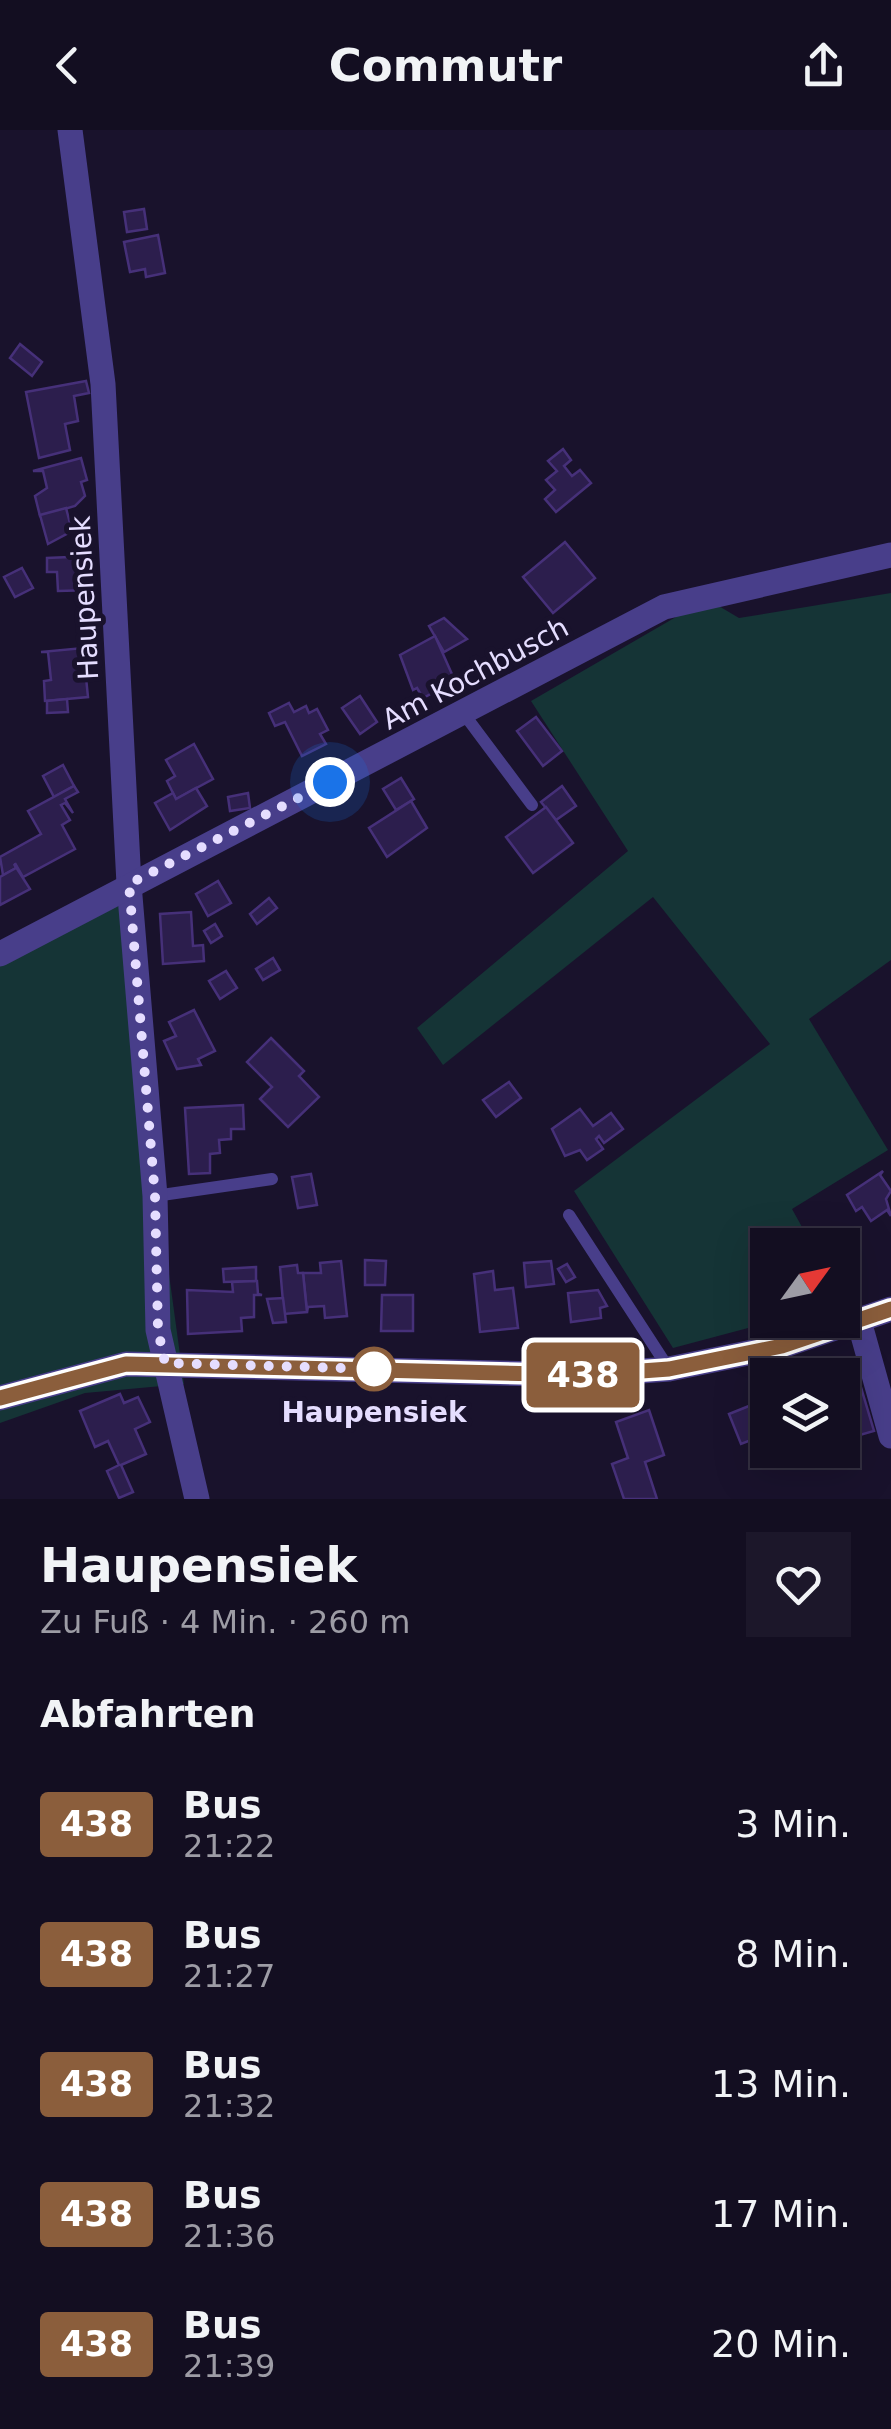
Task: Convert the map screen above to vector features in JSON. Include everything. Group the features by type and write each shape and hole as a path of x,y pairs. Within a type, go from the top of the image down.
{"street":[{"name":"Haupensiek","path":"70,130 104,384 129,884 155,1196 158,1330 197,1499"},
{"name":"Am Kochbusch","path":"0,954 664,607 891,555"},
{"path":"860,1321 891,1308"},
{"path":"860,1325 891,1436"},
{"path":"0,1398 99,1368 165,1363 586,1375 669,1369 807,1338"}],"lane":[{"path":"464,714 532,805"},
{"path":"155,1196 272,1178"},
{"path":"568,1215 669,1369"}],"green space":[{"path":"891,593 891,960 809,1019 888,1150 792,1209 803,1228 750,1228 750,1327 673,1348 574,1191 770,1044 653,897 443,1065 417,1028 628,851 531,701 707,599 739,618"},
{"path":"117,893 184,1384 85,1393 0,1423 0,952"}],"building":[{"path":"144,209 147,229 127,232 124,212"},
{"path":"158,235 165,273 146,277 145,269 130,272 124,242"},
{"path":"20,344 42,362 32,376 10,358"},
{"path":"86,381 89,393 74,396 78,421 65,424 70,450 39,458 26,392"},
{"path":"563,449 571,460 564,466 572,476 580,470 591,483 556,512 545,499 555,490 546,480 557,471 548,461"},
{"path":"81,458 87,480 81,482 85,496 75,506 40,516 35,496 47,488 43,471 33,471"},
{"path":"66,508 72,531 48,544 40,515"},
{"path":"565,542 595,578 553,613 523,577"},
{"path":"93,556 94,590 58,591 57,572 47,572 47,558"},
{"path":"22,568 33,588 15,597 4,577"},
{"path":"444,618 467,639 444,652 429,626"},
{"path":"435,636 455,681 423,698 417,688 413,690 400,655"},
{"path":"83,648 88,697 45,701 44,681 51,680 48,652 41,652"},
{"path":"360,696 377,722 360,734 342,708"},
{"path":"67,699 68,712 47,713 47,701"},
{"path":"289,703 294,712 306,706 309,713 317,709 328,730 320,734 326,744 302,756 285,722 275,726 269,713"},
{"path":"536,717 562,751 543,766 517,731"},
{"path":"194,744 213,779 176,799 167,781 175,776 166,760"},
{"path":"63,765 74,786 54,797 43,776"},
{"path":"401,778 414,799 396,810 383,789"},
{"path":"74,786 78,792 65,799 73,813 65,803 61,805 70,820 62,825 75,849 23,877 15,863 16,868 3,875 0,857 41,834 28,811"},
{"path":"562,786 576,806 556,820 541,802"},
{"path":"196,788 207,806 170,830 155,803 173,793 176,799"},
{"path":"248,793 250,808 230,811 228,797"},
{"path":"411,801 427,828 387,857 369,828"},
{"path":"546,807 573,843 533,873 506,837"},
{"path":"14,864 30,889 0,905 0,877 16,868"},
{"path":"218,881 231,903 208,916 196,894"},
{"path":"269,898 277,908 257,924 250,914"},
{"path":"191,912 193,946 203,945 204,961 163,964 160,914"},
{"path":"215,924 222,936 211,943 204,931"},
{"path":"273,958 280,970 263,980 256,969"},
{"path":"226,971 237,988 220,999 209,981"},
{"path":"194,1010 215,1051 198,1059 201,1065 177,1069 164,1041 176,1036 169,1022"},
{"path":"271,1038 304,1071 299,1076 319,1097 288,1127 260,1099 272,1087 247,1062"},
{"path":"509,1082 521,1098 496,1117 483,1100"},
{"path":"243,1105 244,1129 231,1129 231,1139 219,1140 220,1153 210,1154 210,1173 189,1174 185,1108"},
{"path":"580,1109 593,1126 611,1113 623,1129 604,1143 599,1136 596,1139 603,1149 587,1160 580,1150 565,1156 552,1129"},
{"path":"883,1171 880,1175 891,1191 886,1199 891,1216 887,1210 871,1221 862,1207 856,1211 847,1195"},
{"path":"311,1174 317,1205 298,1208 292,1177"},
{"path":"365,1260 386,1261 385,1285 365,1285"},
{"path":"341,1261 347,1316 325,1318 324,1306 308,1307 307,1312 303,1273 321,1273 320,1263"},
{"path":"551,1261 554,1284 526,1287 524,1263"},
{"path":"567,1264 575,1277 566,1282 558,1269"},
{"path":"297,1265 298,1273 303,1273 307,1312 284,1314 280,1267"},
{"path":"256,1267 256,1281 224,1282 223,1269"},
{"path":"493,1271 495,1290 513,1288 518,1328 480,1332 474,1274"},
{"path":"257,1281 258,1294 262,1295 254,1295 254,1317 241,1318 242,1331 188,1334 187,1290 233,1292 232,1282"},
{"path":"598,1290 607,1306 600,1308 601,1318 571,1322 568,1293"},
{"path":"382,1295 413,1295 413,1331 381,1331"},
{"path":"283,1298 286,1322 273,1323 267,1299"},
{"path":"860,1384 874,1431 860,1435"},
{"path":"120,1394 124,1403 138,1397 150,1422 135,1429 146,1454 121,1465 133,1492 119,1498 107,1471 119,1465 108,1441 95,1447 80,1411"},
{"path":"750,1406 750,1440 741,1444 729,1414"},
{"path":"649,1410 664,1455 645,1462 657,1499 624,1499 612,1464 628,1458 616,1422"}],"bus line":[{"name":"438","path":"0,1398 99,1368 126,1364 586,1375 669,1369 782,1346 891,1309"}],"place":[{"name":"Haupensiek","path":"374,1369"}],"route":[{"path":"330,782 129,884 155,1196 158,1330 165,1363 374,1369"}]}
